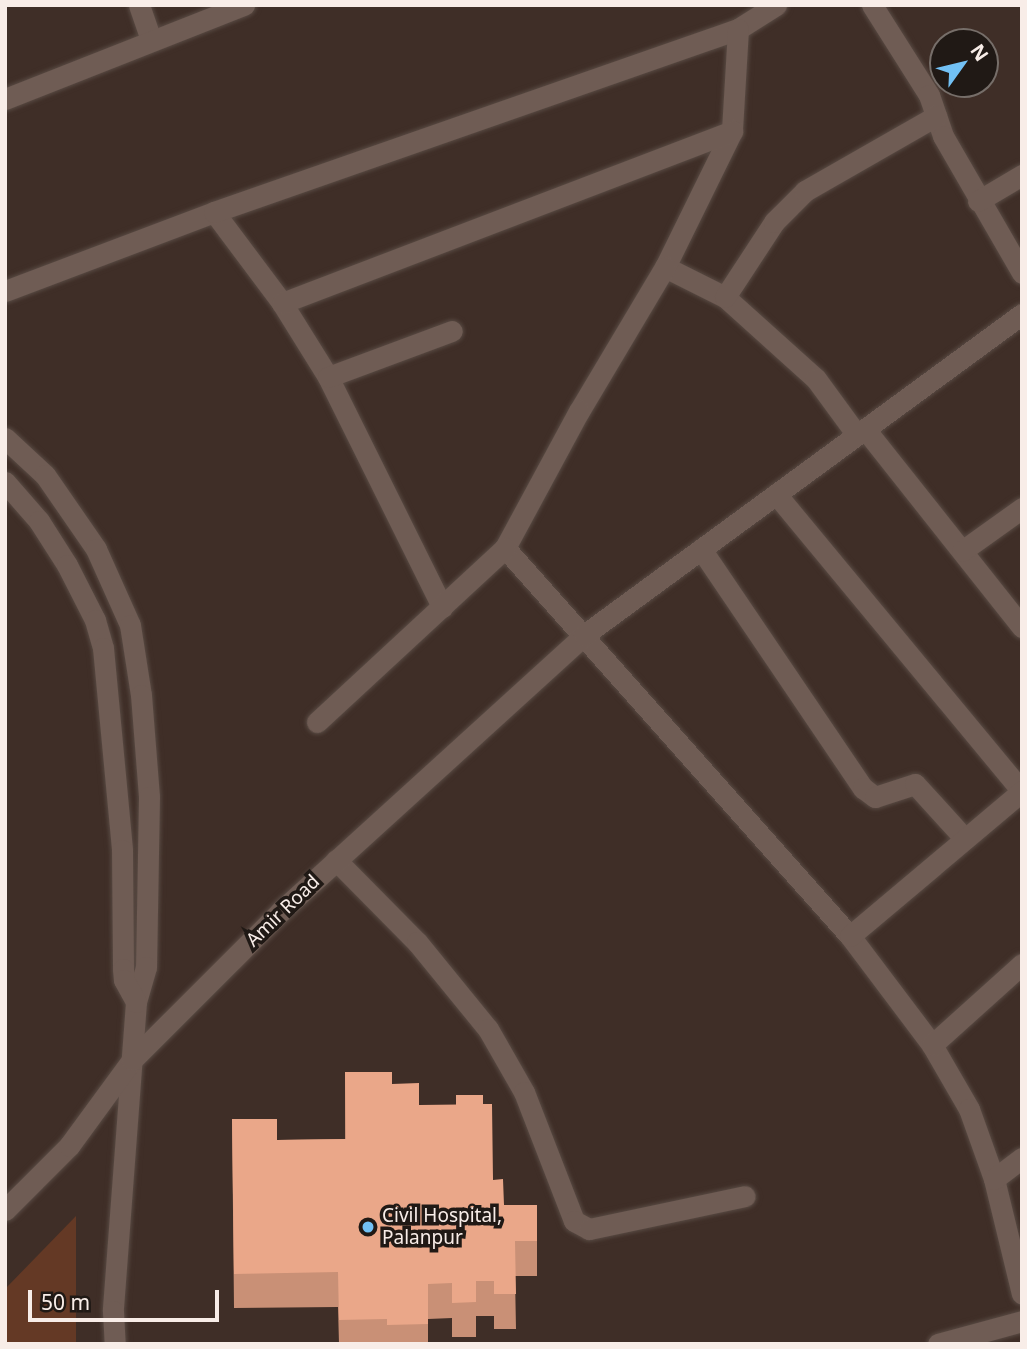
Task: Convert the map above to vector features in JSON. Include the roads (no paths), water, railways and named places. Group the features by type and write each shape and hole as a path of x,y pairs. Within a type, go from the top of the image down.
{"street":[{"path":"139,5 151,40"},
{"path":"5,99 244,5"},
{"path":"5,291 214,212 738,29 776,5"},
{"path":"872,5 929,95 943,136 978,201 1022,273"},
{"path":"317,722 505,548 579,411 665,267 733,131 738,29"},
{"path":"725,297 774,222 805,191 936,116"},
{"path":"282,303 733,131"},
{"path":"978,201 1022,175"},
{"path":"214,212 282,303 328,377 442,607"},
{"path":"665,267 725,297 816,379 962,551 1022,627"},
{"name":"Amir Road","path":"5,1210 69,1146 132,1060 281,911 583,635 1022,314"},
{"path":"328,377 452,331"},
{"path":"5,438 45,475 96,549 130,625 141,695 149,797 146,967 136,1002 113,1311 115,1344"},
{"path":"5,482 39,521 68,565 94,620 103,648 122,850 122,968 124,980 136,1002"},
{"path":"776,494 1022,791 850,936"},
{"path":"962,551 1022,508"},
{"path":"505,548 850,936 932,1045 969,1109 995,1179 1022,1294"},
{"path":"701,549 863,788 875,797 915,784 965,839"},
{"path":"336,860 417,942 488,1029 524,1092 574,1221 589,1229 745,1196"},
{"path":"932,1045 1022,964"},
{"path":"995,1179 1022,1158"},
{"path":"938,1344 1022,1321"}],"place":[{"name":"Civil Hospital, Palanpur","path":"368,1227"}]}
